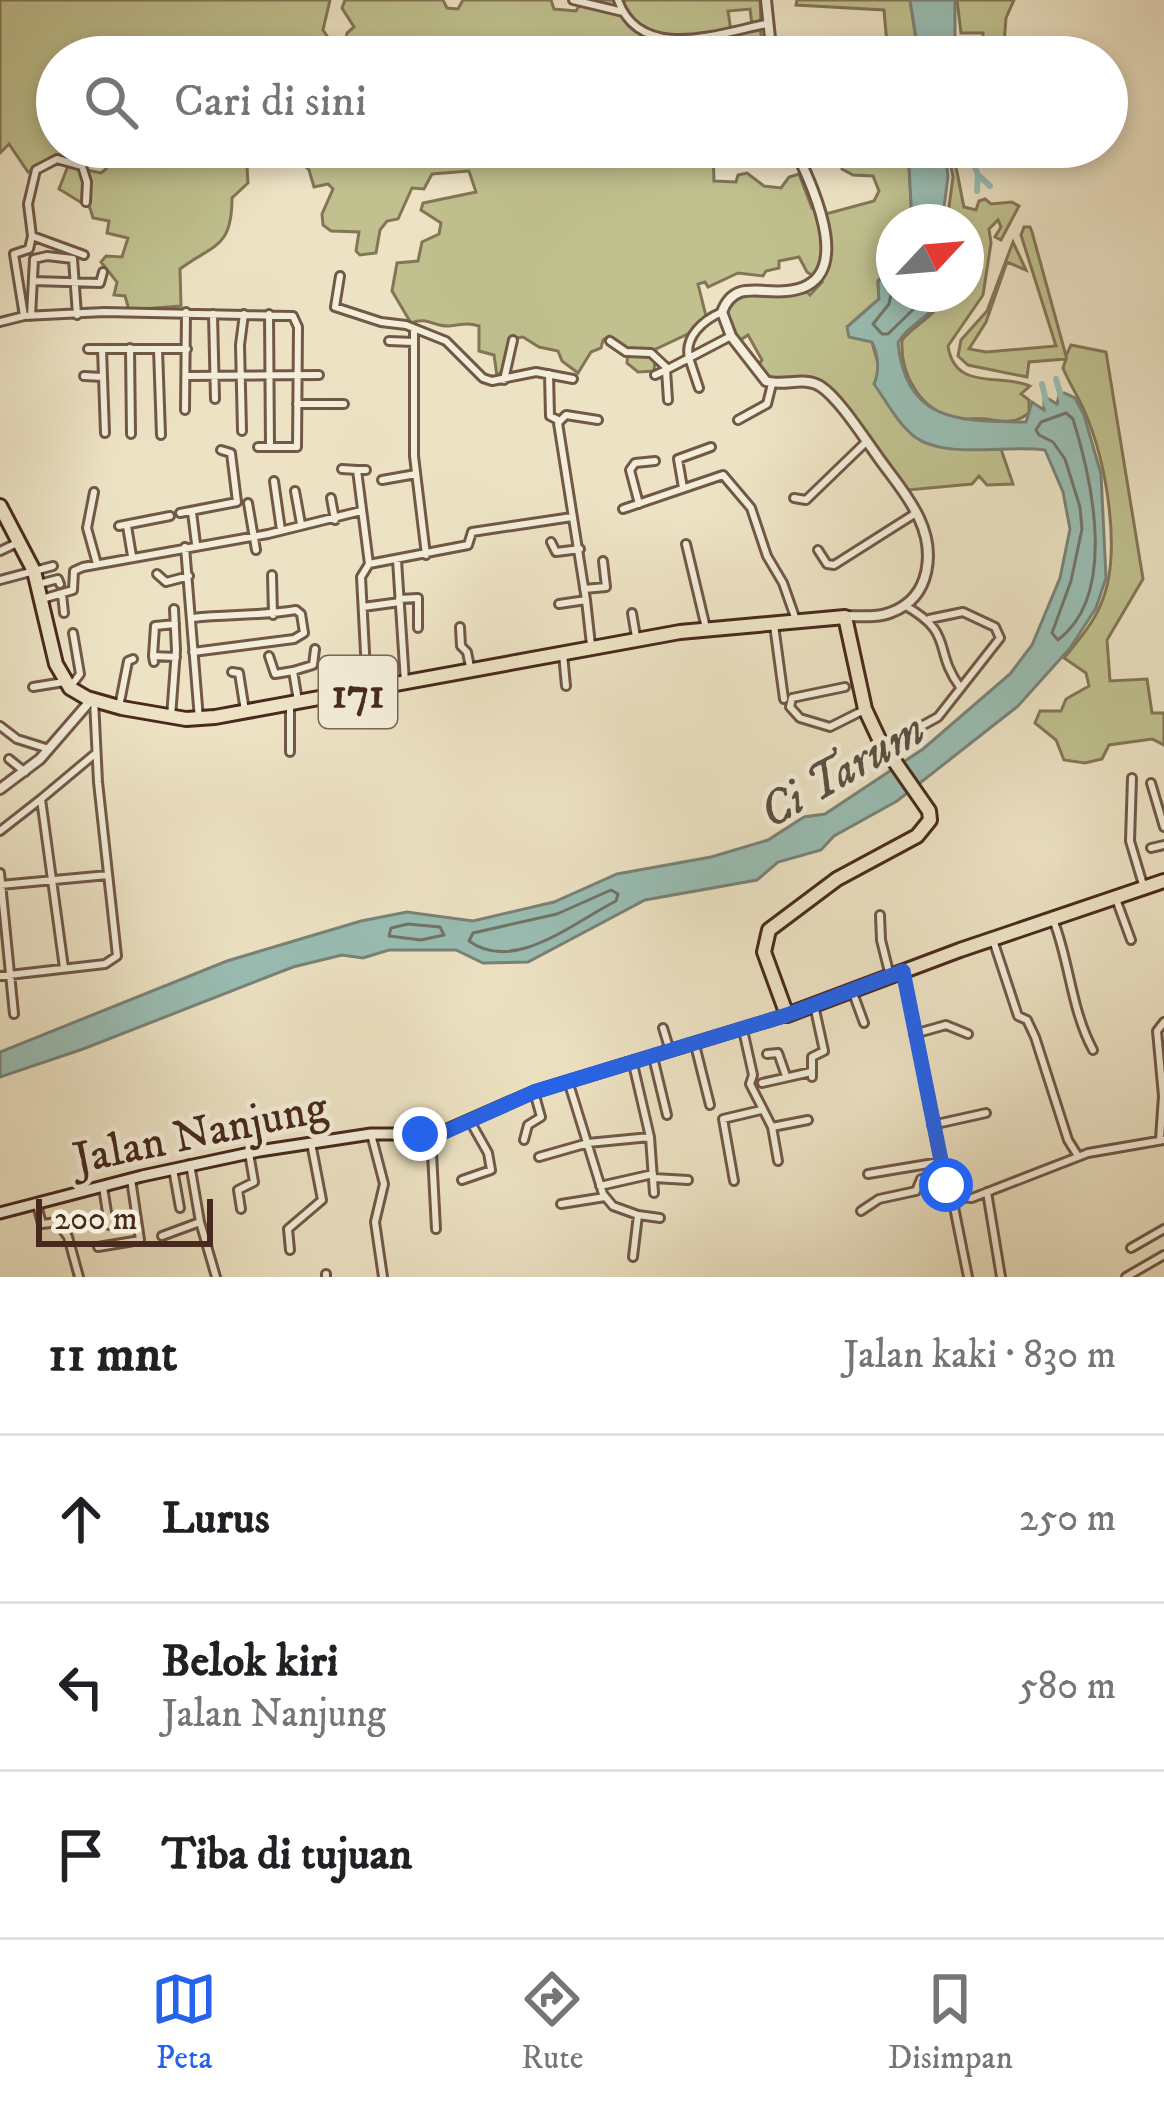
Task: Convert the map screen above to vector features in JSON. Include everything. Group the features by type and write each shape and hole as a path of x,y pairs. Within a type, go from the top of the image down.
{"main road":[{"path":"0,506 39,585 56,664 67,685"},
{"name":"171","path":"67,685 93,700 119,707 199,718 706,629 845,616"},
{"path":"787,1015 764,952 769,930 837,879 925,830 930,820 865,709 845,616"},
{"name":"Jalan Nanjung","path":"0,1213 249,1153 371,1134 431,1134 534,1092 743,1030 1164,882"}],"street":[{"path":"573,0 623,12"},
{"path":"619,0 635,24 658,36"},
{"path":"766,0 768,36"},
{"path":"697,36 766,24"},
{"path":"28,316 13,256 29,249 28,204 39,168"},
{"path":"83,168 86,202"},
{"path":"699,388 687,348 704,321 722,312 729,297 740,291 789,291 811,283 825,262 826,232 802,168"},
{"path":"32,236 84,255"},
{"path":"57,244 59,256"},
{"path":"28,316 35,257 59,256 73,259 77,315"},
{"path":"34,281 100,283 104,272"},
{"path":"340,276 335,308 454,346 483,378 504,380 528,372 573,379"},
{"path":"0,322 28,316 186,312 291,315 296,319 301,447 258,447"},
{"path":"185,410 186,312"},
{"path":"722,312 731,336 772,384"},
{"path":"214,314 215,399"},
{"path":"242,431 244,314"},
{"path":"269,314 270,447"},
{"path":"415,330 416,474 426,555"},
{"path":"655,375 731,336"},
{"path":"388,340 414,342"},
{"path":"504,380 513,340"},
{"path":"610,341 626,352 651,353 667,369 668,400"},
{"path":"130,348 131,434"},
{"path":"88,349 187,349"},
{"path":"102,349 104,433"},
{"path":"158,349 160,435"},
{"path":"550,374 550,416 598,420"},
{"path":"187,376 319,375"},
{"path":"84,376 103,377"},
{"path":"772,384 809,382 822,387 916,513 929,564 924,580 904,605 881,615 845,616"},
{"path":"738,420 767,404 772,384"},
{"path":"297,404 344,404"},
{"path":"558,420 591,649"},
{"path":"794,498 806,500 866,442"},
{"path":"683,488 678,459 711,447"},
{"path":"181,513 237,502 231,453 221,450"},
{"path":"639,504 630,470 635,463 655,460"},
{"path":"342,469 361,470 369,564 361,578 367,691"},
{"path":"382,480 416,474"},
{"path":"622,508 724,476 752,510 796,620"},
{"path":"274,482 281,530"},
{"path":"295,490 301,524"},
{"path":"94,493 86,526 97,564"},
{"path":"331,498 335,520"},
{"path":"248,503 256,550"},
{"path":"0,580 39,585 62,594 75,588 74,571 97,564 335,520 361,511"},
{"path":"192,512 196,544"},
{"path":"818,550 827,564 834,565 916,513"},
{"path":"132,556 126,524 170,516"},
{"path":"369,564 470,544 472,532 573,517"},
{"path":"0,546 19,538"},
{"path":"551,542 556,552 580,549"},
{"path":"686,544 706,629"},
{"path":"185,547 199,718"},
{"path":"397,560 405,684"},
{"path":"584,589 605,587 603,561"},
{"path":"39,585 53,566"},
{"path":"158,574 166,582 189,576"},
{"path":"272,574 273,615"},
{"path":"39,585 58,579 60,584"},
{"path":"62,594 64,613"},
{"path":"364,607 421,597 418,628"},
{"path":"560,604 586,600"},
{"path":"904,605 929,620 940,634 950,671 960,687"},
{"path":"171,717 174,609"},
{"path":"193,618 298,611 304,635 193,652"},
{"path":"886,748 938,717 1000,634 963,612 929,620"},
{"path":"632,613 637,641"},
{"path":"773,622 784,699"},
{"path":"176,624 155,626 153,659 176,657"},
{"path":"460,627 461,646 471,670"},
{"path":"33,687 67,685 80,674 73,633"},
{"path":"269,656 274,674 313,665 315,650"},
{"path":"562,655 566,686"},
{"path":"119,707 128,661 133,659"},
{"path":"290,752 293,671"},
{"path":"232,672 242,681 245,711"},
{"path":"845,687 792,698 790,707 800,718 830,727 865,709"},
{"path":"0,789 25,772 93,700"},
{"path":"0,976 105,964 117,956 93,700"},
{"path":"0,726 17,740 49,748"},
{"path":"0,832 96,754"},
{"path":"9,759 25,772"},
{"path":"1132,778 1130,841 1144,888"},
{"path":"1151,783 1164,827"},
{"path":"40,800 64,969"},
{"path":"1151,848 1164,845"},
{"path":"0,873 14,1014"},
{"path":"1,885 108,875"},
{"path":"1116,898 1130,940"},
{"path":"880,915 881,940 914,1034 968,1277"},
{"path":"1052,919 1065,953 1064,970 1078,1005 1078,1021 1093,1050"},
{"path":"992,939 1018,1016 1027,1021 1035,1036 1068,1140 1078,1156"},
{"path":"852,991 864,1023"},
{"path":"814,1005 824,1051"},
{"path":"952,1196 964,1200 1078,1156 1162,1140 1157,1028 1164,1022"},
{"path":"914,1034 946,1025 968,1034"},
{"path":"663,1028 670,1052"},
{"path":"743,1030 753,1078 750,1084 772,1127 778,1161"},
{"path":"694,1043 710,1106"},
{"path":"762,1083 812,1074 812,1057 833,1049"},
{"path":"766,1054 778,1053 786,1076"},
{"path":"652,1057 667,1115"},
{"path":"634,1064 650,1137 654,1193"},
{"path":"568,1082 605,1197 621,1210 660,1218"},
{"path":"524,1140 528,1125 541,1117 534,1092"},
{"path":"734,1181 723,1119 761,1110"},
{"path":"932,1125 986,1114"},
{"path":"772,1127 808,1120"},
{"path":"462,1180 491,1170 487,1150 470,1121"},
{"path":"371,1134 384,1184 375,1222 383,1277"},
{"path":"431,1134 436,1229"},
{"path":"539,1156 588,1143 650,1137"},
{"path":"290,1250 288,1229 322,1200 310,1143"},
{"path":"241,1209 238,1190 254,1183 249,1153"},
{"path":"868,1174 940,1162"},
{"path":"190,1164 216,1277"},
{"path":"172,1169 180,1208"},
{"path":"861,1211 880,1199 916,1191 921,1179 942,1174"},
{"path":"600,1186 654,1176 688,1180"},
{"path":"98,1247 140,1240 131,1179"},
{"path":"103,1186 109,1225"},
{"path":"987,1192 1001,1277"},
{"path":"561,1204 605,1197"},
{"path":"36,1202 41,1224 57,1222 66,1232 79,1277"},
{"path":"633,1258 638,1215"},
{"path":"162,1237 200,1222"},
{"path":"1131,1249 1164,1229"},
{"path":"1126,1277 1164,1255"}],"green space":[{"path":"0,0 330,0 323,30 327,36 36,36 36,168 28,172 9,144 0,153"},
{"path":"345,0 443,0 447,8 458,9 463,0 551,0 554,9 576,11 583,0 760,0 761,24 752,24 750,9 728,11 731,31 760,28 761,36 346,36 354,27 342,8"},
{"path":"797,0 910,0 916,36 886,36 884,10 796,5"},
{"path":"957,0 1014,0 1005,36 961,33"},
{"path":"67,168 101,173 106,168 247,168 248,183 232,198 224,236 180,269 181,306 129,310 125,296 114,295 117,282 101,262 106,256 122,257 128,238 107,233 109,221 93,218 90,208 59,189"},
{"path":"307,168 714,168 714,181 736,182 738,175 747,173 764,186 781,188 789,177 799,174 812,208 826,214 874,201 879,191 873,176 853,175 842,168 909,168 911,204 876,204 876,302 848,326 872,342 879,367 875,384 914,432 939,445 1001,449 1013,484 987,485 979,476 972,484 908,490 814,381 770,381 758,365 762,360 748,335 739,341 726,310 732,298 741,295 810,295 822,282 807,272 799,257 779,261 779,268 763,276 738,273 708,287 705,282 698,284 706,316 692,332 656,349 654,371 638,372 627,363 628,350 609,336 578,373 562,361 558,351 523,337 509,339 497,376 494,355 479,351 479,326 411,323 392,291 397,263 418,261 422,242 439,234 441,223 421,210 423,203 476,192 469,171 432,174 424,189 412,188 398,219 387,221 380,230 376,253 360,255 356,251 359,232 331,231 323,225 322,214 333,189 328,184 314,187"},
{"path":"951,168 956,168 963,204 949,204"},
{"path":"979,201 1019,206 1001,240 995,237 1001,227 998,220 989,229 984,288 984,204"},
{"path":"1024,227 1032,232 1066,356 1071,345 1106,352 1143,579 1107,640 1110,681 1147,679 1152,713 1164,713 1164,745 1152,739 1109,745 1102,759 1085,763 1064,760 1056,740 1035,723 1040,711 1061,711 1066,699 1089,686 1086,673 1064,658 1098,611 1111,559 1105,480 1092,431 1063,368 1066,359 1029,362 1027,377 968,365 958,356 961,340 987,311 1013,242 1026,270 1007,262 986,322 969,349 1056,346 1021,235"},
{"path":"971,312 948,346 952,360 969,375 1030,386 1021,394 1029,400 1029,413 1013,421 959,419 923,399 909,378 902,340 932,314"}],"water":[{"path":"910,0 955,0 955,36 916,36"},
{"path":"909,168 947,168 944,204 911,204"},
{"path":"876,302 876,312 929,312 898,343 912,389 941,412 980,421 1026,422 1032,402 1044,410 1044,400 1057,404 1064,393 1075,398 1084,415 1101,474 1106,578 1096,608 1070,648 1018,706 897,801 834,836 821,850 778,862 757,880 645,900 528,962 483,963 456,950 389,950 293,967 0,1077 0,1052 227,961 407,912 473,921 554,902 617,874 711,857 768,840 804,817 825,814 923,749 1010,674 1032,645 1060,578 1070,529 1063,492 1045,450 960,450 915,437 874,384 877,363 872,342 849,337 847,327"}],"waterway":[{"path":"975,168 977,191"},
{"path":"978,175 990,186"},
{"path":"1056,379 1062,400"},
{"path":"1042,384 1047,405"}],"route":[{"path":"420,1134 438,1135 534,1092 743,1030 903,971 946,1185"}],"water label":[{"name":"Ci Tarum","path":"841,769"}]}
